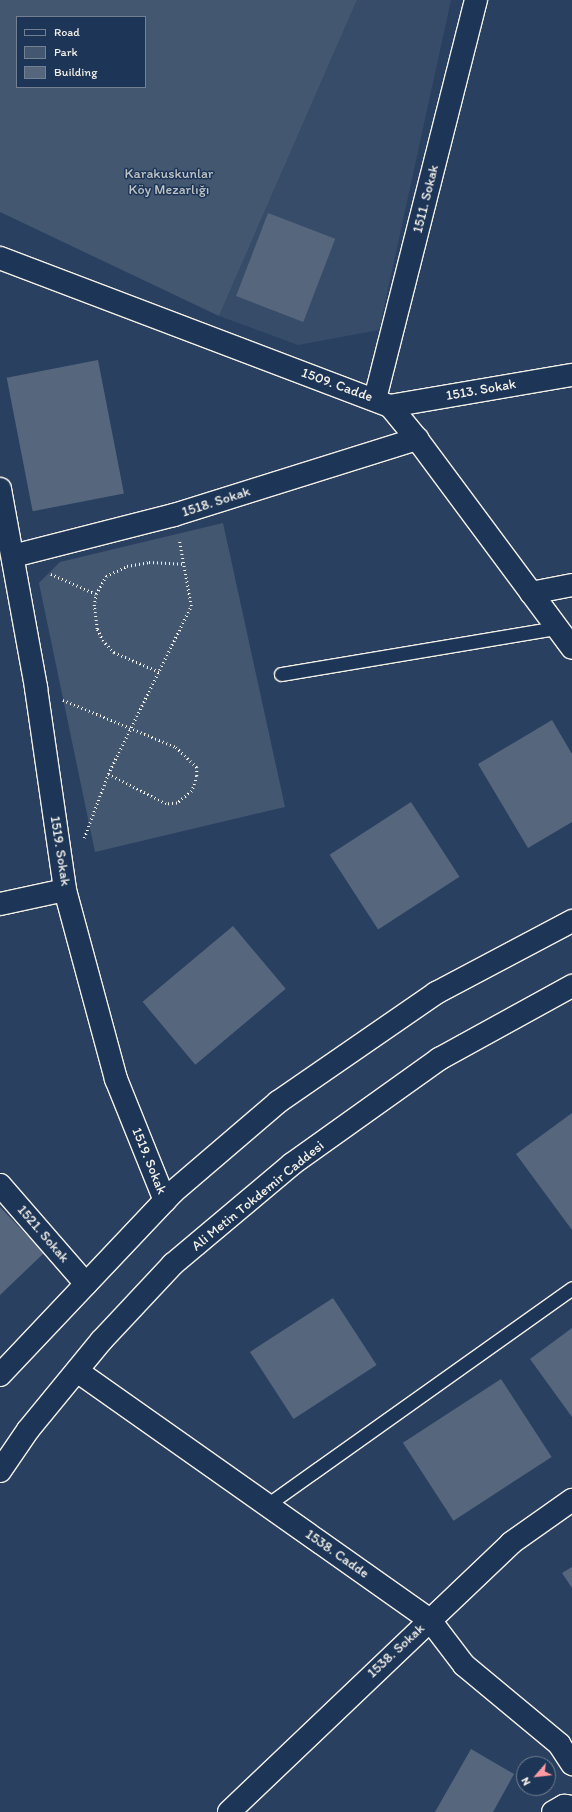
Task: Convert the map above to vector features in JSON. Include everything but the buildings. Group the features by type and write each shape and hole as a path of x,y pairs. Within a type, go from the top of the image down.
{"street":[{"name":"1511. Sokak","path":"382,402 476,0"},
{"name":"1509. Cadde","path":"0,258 382,402 417,438 572,648"},
{"name":"1513. Sokak","path":"382,402 572,375"},
{"name":"1518. Sokak","path":"13,556 174,515 417,438"},
{"name":"1519. Sokak","path":"0,489 36,688 65,890 116,1079 165,1201"},
{"path":"531,593 572,585"},
{"path":"0,904 65,890"},
{"path":"0,1375 165,1201 278,1102 422,1002 572,921"},
{"name":"Ali Metin Tokdemir Caddesi","path":"0,1471 28,1430 77,1371 173,1264 292,1164 439,1059 572,986"},
{"name":"1521. Sokak","path":"0,1185 86,1284"},
{"name":"1538. Cadde","path":"77,1371 429,1619 464,1664 559,1744 572,1764"},
{"name":"1538. Sokak","path":"229,1812 511,1542 572,1500"},
{"path":"553,1812 564,1806 572,1807"}],"lane":[{"path":"281,674 556,628"},
{"path":"267,1505 572,1288"}],"path":[{"path":"84,840 108,774 191,606 174,515"},
{"path":"159,672 114,653 103,641 97,629 94,606 96,594 106,576 127,566 149,562 183,564"},
{"path":"47,572 96,594"},
{"path":"36,688 176,747 196,767 197,776 192,791 177,803 166,804 108,774"}],"shaded area":[{"path":"357,0 451,0 379,330 298,345 219,316"}],"green space":[{"name":"Karakuskunlar Köy Mezarlığı","path":"0,0 357,0 219,316 0,212"},
{"path":"223,523 285,807 95,852 39,583 60,562"}]}
